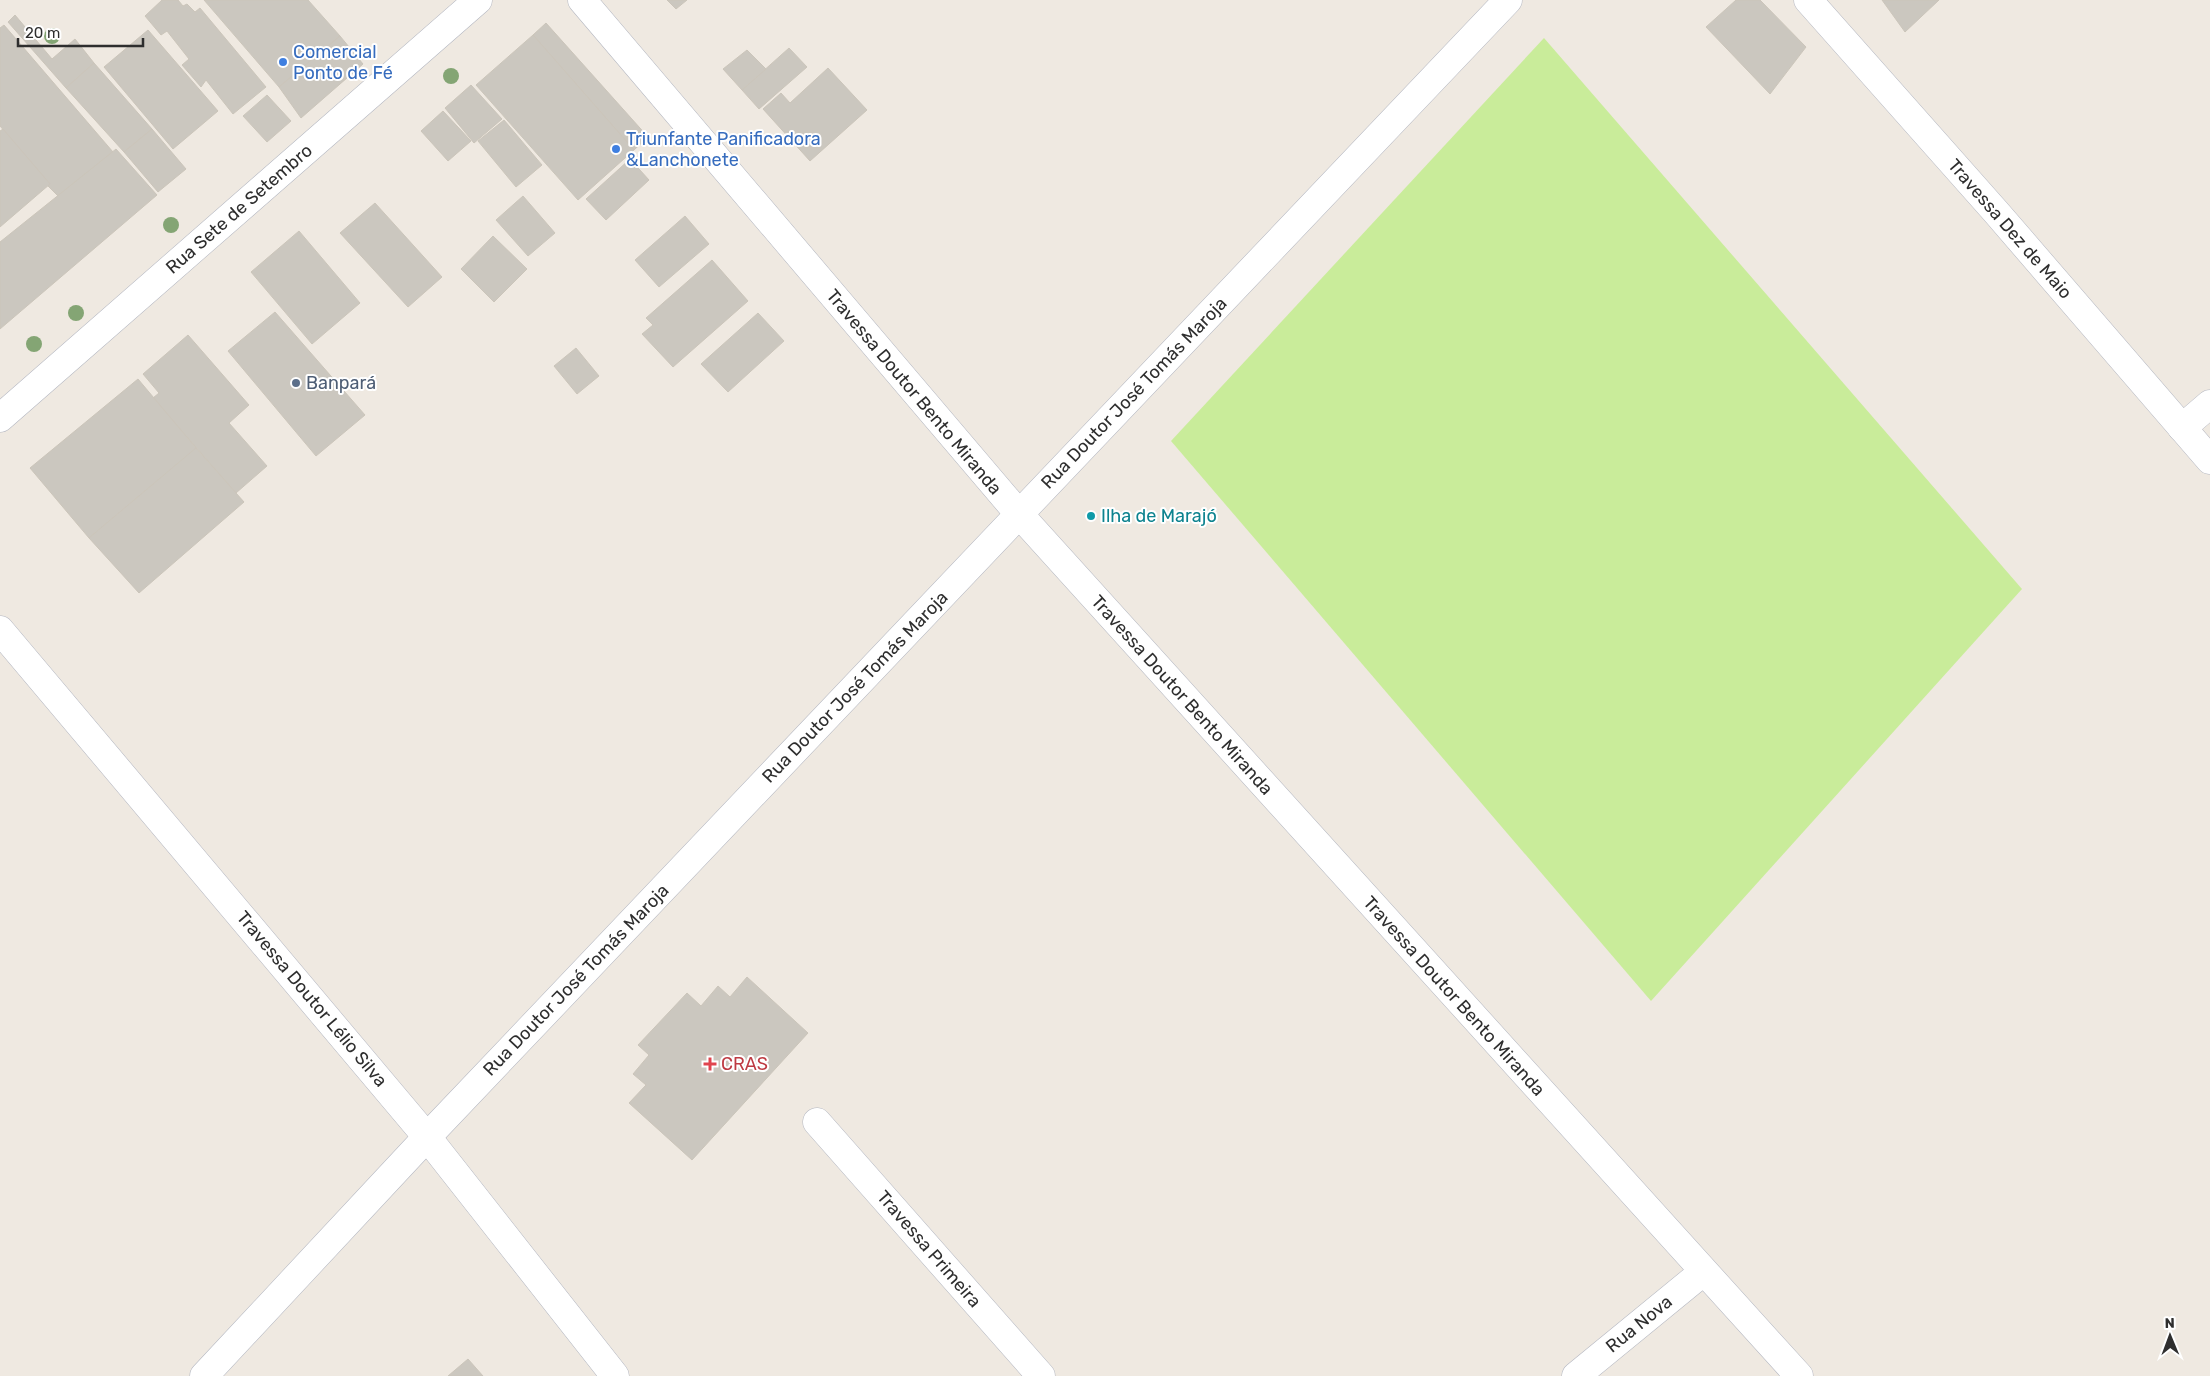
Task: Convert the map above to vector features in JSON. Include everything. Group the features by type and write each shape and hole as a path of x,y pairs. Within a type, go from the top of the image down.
{"street":[{"name":"Rua Sete de Setembro","path":"0,418 478,0"},
{"name":"Travessa Doutor Bento Miranda","path":"582,0 1019,514 1799,1376"},
{"name":"Rua Doutor José Tomás Maroja","path":"204,1376 427,1136 1508,0"},
{"name":"Travessa Dez de Maio","path":"1808,0 1996,212 2210,460"},
{"path":"2182,428 2210,404"},
{"name":"Travessa Doutor Lélio Silva","path":"0,630 427,1136 615,1376"},
{"name":"Travessa Primeira","path":"817,1122 1042,1376"},
{"name":"Rua Nova","path":"1576,1376 1703,1272"}],"green space":[{"path":"1544,38 2022,589 1651,1001 1171,441"}],"building":[{"path":"162,0 178,0 183,6 187,4 195,12 200,8 266,87 233,114 206,80 201,87 182,65 189,59 167,31 161,35 145,16"},
{"name":"Comercial Ponto de Fé","path":"204,0 308,0 340,36 279,87"},
{"path":"667,0 687,0 676,9"},
{"path":"1736,0 1760,0 1806,47 1770,94 1706,27"},
{"path":"1882,0 1939,0 1905,32"},
{"path":"15,15 52,59 75,39 94,63 66,88 8,22"},
{"path":"546,23 648,137 634,150 533,35"},
{"path":"4,25 113,152 58,196 0,126 0,28"},
{"path":"148,30 218,111 173,149 104,67"},
{"path":"533,35 634,150 578,200 476,85"},
{"path":"340,36 363,64 301,118 279,87"},
{"path":"789,48 807,67 759,109 742,90"},
{"path":"747,50 766,69 742,90 723,69"},
{"path":"94,63 152,129 124,152 66,88"},
{"path":"828,68 867,110 810,161 763,109 781,93 790,103"},
{"path":"471,85 502,119 474,143 445,108"},
{"path":"267,95 291,121 267,142 243,116"},
{"path":"443,111 471,141 448,161 421,131"},
{"path":"504,120 542,165 516,187 478,141"},
{"path":"3,129 50,184 0,227 0,131"},
{"path":"152,129 186,169 158,192 124,152"},
{"path":"116,149 157,195 0,329 0,242"},
{"path":"630,159 649,180 606,220 586,199"},
{"path":"523,196 555,233 528,256 496,220"},
{"path":"375,203 442,277 408,307 340,233"},
{"path":"685,216 709,244 659,287 635,260"},
{"path":"299,231 360,303 312,344 251,272"},
{"path":"493,236 527,269 494,302 461,269"},
{"path":"712,260 748,301 673,367 642,334 653,325 646,318"},
{"name":"Banpará","path":"275,312 365,415 316,456 228,351"},
{"path":"758,313 784,341 728,392 701,364"},
{"path":"188,335 249,405 229,423 267,466 236,493 153,398 159,393 143,374"},
{"path":"576,348 599,376 577,394 554,366"},
{"path":"138,379 196,448 89,538 30,468"},
{"path":"196,448 244,502 139,593 89,538"},
{"name":"CRAS","path":"747,977 808,1033 692,1160 629,1103 646,1085 633,1074 649,1055 638,1045 687,993 701,1006 718,986 730,997"},
{"path":"468,1359 483,1376 448,1376"}],"place":[{"name":"Comercial Ponto de Fé","path":"283,62"},
{"name":"Triunfante Panificadora &Lanchonete","path":"616,149"},
{"name":"Banpará","path":"296,383"},
{"name":"Ilha de Marajó","path":"1091,516"},
{"name":"CRAS","path":"710,1064"}]}
